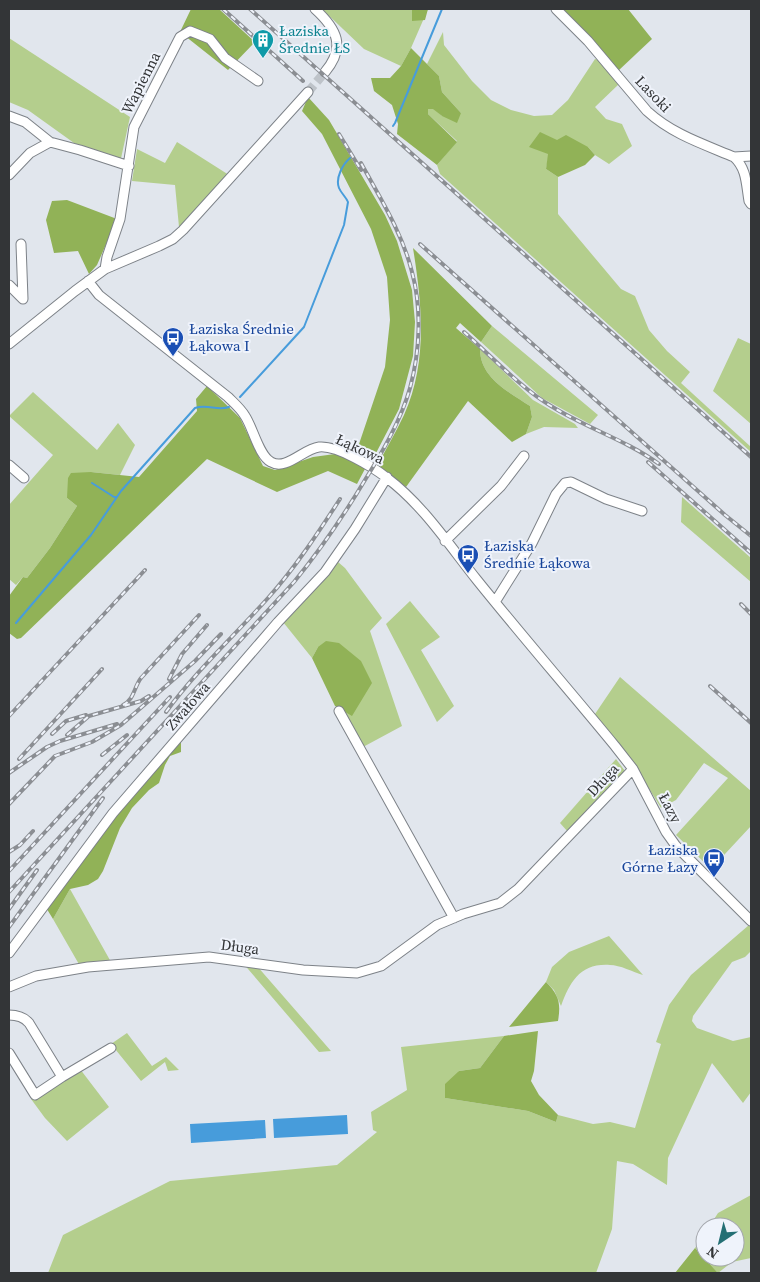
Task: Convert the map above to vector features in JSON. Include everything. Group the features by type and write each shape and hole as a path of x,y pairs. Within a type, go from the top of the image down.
{"street":[{"path":"316,9 328,20 337,37 336,53 332,64 325,72"},
{"name":"Lasoki","path":"556,9 656,119 670,129 734,157"},
{"name":"Wapienna","path":"106,269 107,257 120,219 134,127 180,36 190,31 210,39 225,58 258,82"},
{"path":"9,344 88,281 106,269 173,239 308,92"},
{"path":"9,116 25,122 50,142 128,166"},
{"path":"9,175 30,153 50,142"},
{"path":"734,157 751,156"},
{"path":"734,157 744,170 751,204"},
{"path":"9,284 23,299 21,244"},
{"name":"Łąkowa","path":"88,281 99,295 228,397 240,409 266,459 273,464 282,464 311,449 320,447 330,448 387,477 411,498 633,769"},
{"path":"445,540 501,486 524,456"},
{"path":"9,465 24,478"},
{"name":"Zwałowa","path":"9,953 113,813 325,572 355,530 387,477"},
{"path":"495,602 532,543 556,494 565,484 571,482 606,499 642,511"},
{"path":"339,712 454,918"},
{"name":"Długa","path":"9,987 36,976 88,968 209,957 303,970 357,973 381,966 437,925 500,903 518,890 633,769"},
{"name":"Łazy","path":"633,769 666,832 676,846 751,921"},
{"path":"9,1015 20,1016 29,1023 62,1077"},
{"path":"9,1053 35,1095 111,1048"}],"green space":[{"path":"191,9 219,9 255,42 228,70 180,32"},
{"path":"322,9 428,9 401,66 364,49"},
{"path":"412,9 428,9 425,20 412,21"},
{"path":"560,9 628,9 652,39 618,71"},
{"path":"443,32 444,45 472,81 491,100 511,110 534,116 552,115 568,100 595,59 619,84 595,107 606,119 622,124 632,146 609,164 595,155 588,147 549,154 546,169 558,177 558,214 621,289 635,296 649,330 667,351 690,372 681,383 751,447 751,452 440,174 437,165 457,141 428,114 428,109 433,108 442,116 461,113 442,92 439,76 427,64"},
{"path":"9,38 130,117 120,163 74,143 28,110 9,102"},
{"path":"411,48 439,76 442,92 461,113 457,123 442,116 433,109 428,109 428,114 457,142 437,165 397,134 398,124 392,105 374,91 371,78 390,78 401,66"},
{"path":"308,97 329,120 385,215 397,241 412,290 415,322 413,356 399,409 375,455 358,447 385,367 390,320 387,277 371,229 322,134 302,111"},
{"path":"540,132 557,140 566,135 588,147 595,155 585,165 558,177 546,169 548,154 529,147"},
{"path":"177,142 229,175 179,227 175,185 132,181 137,149 165,163"},
{"path":"67,200 117,219 97,265 89,274 78,251 54,253 46,220 52,201"},
{"path":"413,248 492,326 481,342 460,323 456,328 480,349 481,359 490,376 530,406 532,417 526,434 512,442 468,401 406,487 377,466 404,415 412,395 417,374 421,333 419,290"},
{"path":"492,326 598,415 590,424 542,398 481,342"},
{"path":"738,338 751,344 751,424 713,391"},
{"path":"480,349 533,400 575,424 578,428 544,427 526,434 532,417 530,406 490,376 481,359"},
{"path":"207,386 240,418 263,466 275,470 313,457 335,454 366,467 357,484 328,471 277,492 207,459 21,638 17,639 9,633 9,596 23,577 27,578 50,548 77,506 67,498 68,478 71,473 91,472 139,477 197,411 196,399"},
{"path":"33,392 97,450 118,423 135,445 120,475 91,472 67,498 77,506 50,548 27,578 23,577 16,585 9,579 9,505 53,455 9,416"},
{"path":"682,497 751,558 751,582 681,522"},
{"path":"338,562 345,568 382,618 370,631 402,726 363,747 343,712 318,647 312,658 283,622"},
{"path":"410,601 440,637 421,650 454,706 437,722 386,624"},
{"path":"326,641 339,643 361,661 372,683 352,716 335,706 312,658 318,647"},
{"path":"620,677 751,791 751,826 711,869 676,835 728,778 704,763 676,800 661,808 635,766 595,714"},
{"path":"181,739 181,752 170,756 159,783 149,790 132,808 120,828 98,879 88,885 70,889 53,919 45,906 116,814"},
{"path":"616,759 625,771 568,832 560,823"},
{"path":"70,889 111,962 80,966 53,919"},
{"path":"749,925 751,927 751,951 745,957 732,962 693,1016 692,1021 697,1028 733,1041 751,1037 751,1092 743,1103 712,1063 668,1158 667,1185 633,1164 617,1161 612,1229 596,1273 48,1273 63,1235 170,1181 337,1165 377,1132 373,1130 371,1112 407,1090 401,1047 504,1036 480,1068 459,1071 445,1098 528,1111 556,1122 558,1115 593,1124 610,1122 635,1128 661,1044 656,1042 669,1005 691,975"},
{"path":"609,936 643,975 614,965 591,967 573,982 561,1006 554,990 546,982 552,967 569,952"},
{"path":"242,962 257,966 331,1051 319,1052"},
{"path":"546,982 554,991 558,1000 558,1021 509,1027"},
{"path":"538,1031 534,1071 531,1081 539,1095 558,1115 556,1122 528,1111 445,1098 445,1084 459,1071 480,1068 504,1036"},
{"path":"127,1033 152,1066 166,1057 179,1070 168,1071 165,1062 141,1081 111,1044"},
{"path":"80,1069 109,1107 67,1141 45,1118 31,1099"},
{"path":"751,1195 751,1258 745,1259 745,1217 715,1217 718,1213"},
{"path":"695,1248 695,1267 712,1267 718,1273 675,1273"},
{"path":"712,1267 726,1267 718,1273"}],"water":[{"path":"347,1115 348,1134 274,1138 273,1119"},
{"path":"265,1120 266,1138 191,1143 190,1124"}],"waterway":[{"path":"393,126 442,9"},
{"path":"240,397 304,327 344,225 348,202 339,188 338,180 342,167 350,158"},
{"path":"16,623 91,535 121,491 195,408 229,407"},
{"path":"92,483 117,497"}],"tunnel":[{"path":"308,92 325,72"}],"railway":[{"path":"223,9 303,81"},
{"path":"250,9 751,457"},
{"path":"339,134 361,170"},
{"path":"9,892 294,582 349,506 397,424 410,388 418,345 418,315 415,286 408,257 402,243 390,216 361,163"},
{"path":"420,244 751,536"},
{"path":"464,332 517,381 540,399 564,414 633,448 659,464"},
{"path":"648,462 751,553"},
{"path":"166,712 202,668 288,575 340,499"},
{"path":"9,716 145,570"},
{"path":"741,604 751,614"},
{"path":"123,705 132,697 141,678 199,615"},
{"path":"169,679 182,654 207,625"},
{"path":"9,804 55,756 92,742 121,725 195,661 221,634"},
{"path":"19,759 102,669"},
{"path":"710,686 751,723"},
{"path":"67,735 89,716 141,701 149,696"},
{"path":"9,871 170,697"},
{"path":"52,734 66,721 86,715"},
{"path":"9,773 47,747 60,741 117,724"},
{"path":"102,755 127,735"},
{"path":"9,927 103,798"},
{"path":"9,852 20,845 33,831"},
{"path":"9,909 37,870"}],"place":[{"name":"Łaziska Średnie ŁS","path":"263,59"},
{"name":"Łaziska Średnie Łąkowa I","path":"173,357"},
{"name":"Łaziska Średnie Łąkowa","path":"468,574"},
{"name":"Łaziska Górne Łazy","path":"714,878"}]}
